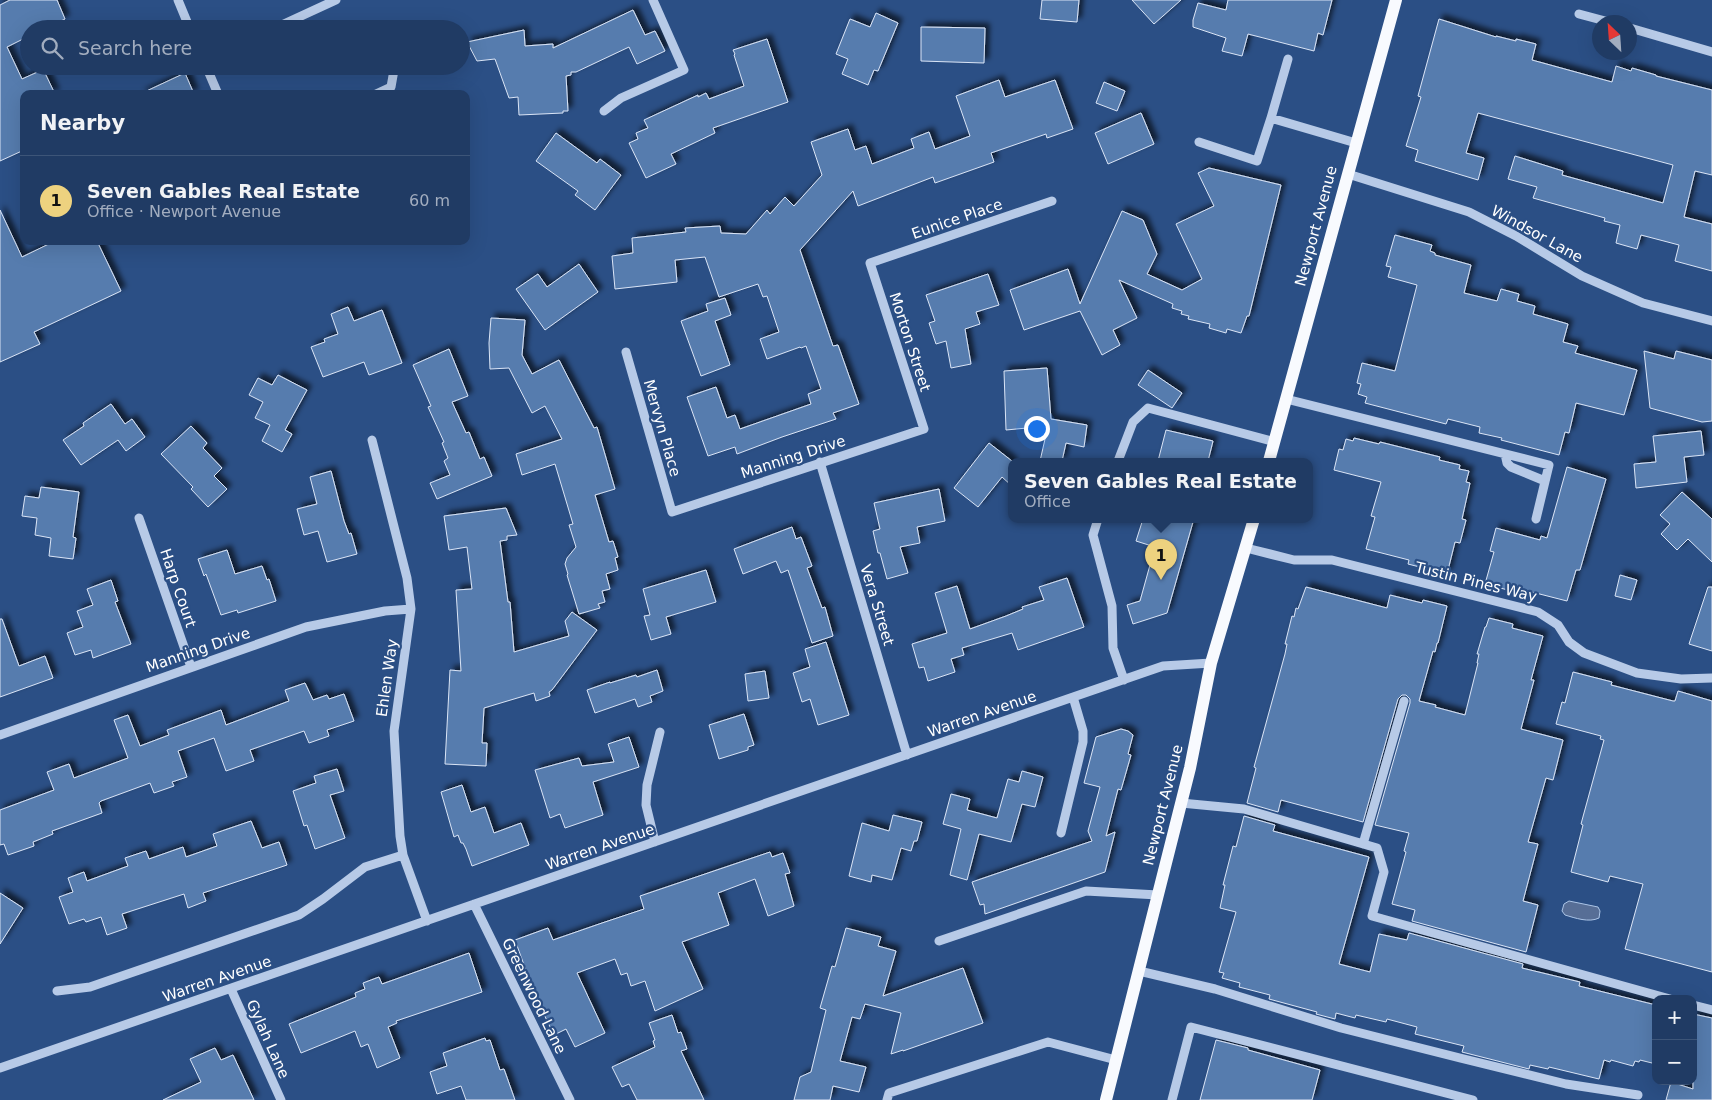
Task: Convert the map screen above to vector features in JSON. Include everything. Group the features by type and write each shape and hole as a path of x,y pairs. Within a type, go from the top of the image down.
{"main road":[{"name":"Newport Avenue","path":"1270,458 1396,0"},
{"name":"Newport Avenue","path":"1106,1100 1190,768 1210,663 1253,523"}],"street":[{"path":"178,0 186,20"},
{"path":"293,20 336,0"},
{"path":"604,111 621,98 684,70 653,0"},
{"path":"1579,14 1592,17"},
{"path":"1637,30 1712,52"},
{"path":"1199,142 1257,162 1288,59"},
{"path":"210,75 216,90"},
{"path":"385,90 391,87 393,75"},
{"path":"1271,118 1356,143"},
{"name":"Windsor Lane","path":"1348,174 1469,212 1516,236 1582,276 1643,303 1712,322"},
{"name":"Eunice Place","path":"870,263 1052,202"},
{"name":"Morton Street","path":"870,263 924,429"},
{"name":"Mervyn Place","path":"626,352 672,512"},
{"path":"1286,399 1549,465 1536,519"},
{"path":"1119,458 1133,422 1148,408 1275,442"},
{"name":"Manning Drive","path":"672,512 924,429"},
{"name":"Ehlen Way","path":"372,440 407,578 410,609 394,731 400,836 403,855 427,921"},
{"path":"1505,454 1507,463 1511,467 1545,481"},
{"name":"Vera Street","path":"820,462 907,755"},
{"name":"Harp Court","path":"139,518 191,667"},
{"path":"1097,523 1093,535 1112,606 1113,648 1124,680"},
{"name":"Tustin Pines Way","path":"1246,548 1294,560 1332,560 1538,612 1558,625 1569,642 1584,654 1637,673 1680,679 1712,678"},
{"name":"Manning Drive","path":"0,735 306,628 384,611 410,609"},
{"name":"Warren Avenue","path":"0,1068 1163,666 1210,663"},
{"path":"1061,833 1083,742 1083,731 1073,697"},
{"path":"1363,844 1404,701"},
{"path":"655,842 646,805 647,784 660,732"},
{"path":"1181,803 1244,809 1377,848 1384,872 1372,916 1656,995"},
{"path":"57,991 90,987 299,914 324,899 365,867 403,855"},
{"path":"938,941 1086,890 1158,895"},
{"name":"Greenwood Lane","path":"474,904 570,1100"},
{"path":"1139,971 1215,989 1341,1028 1451,1056 1566,1084 1638,1096"},
{"name":"Gylah Lane","path":"231,989 281,1100"},
{"path":"1697,1006 1712,1010"},
{"path":"1172,1100 1191,1027 1473,1100"},
{"path":"887,1100 889,1093 1048,1042 1116,1060"}],"water":[{"path":"1569,901 1598,907 1600,911 1599,918 1586,920 1565,915 1562,911 1564,904"}],"building":[{"path":"10,0 57,0 65,19 20,20 20,40 7,47 22,79 31,75 46,75 53,90 20,90 20,152 0,161 0,5"},
{"path":"1042,0 1079,0 1077,22 1040,19"},
{"path":"1132,0 1181,0 1154,24"},
{"path":"1228,0 1332,0 1323,35 1318,33 1314,51 1248,34 1242,56 1222,51 1226,38 1193,27 1198,3 1226,10"},
{"path":"633,10 645,35 655,31 665,51 637,64 629,47 576,72 571,72 571,75 566,76 568,111 563,111 563,113 519,115 518,97 509,98 495,59 477,61 470,48 470,41 524,30 525,46 553,44 553,48"},
{"path":"876,13 898,23 878,71 874,70 868,85 842,74 848,59 836,54 850,19 870,27"},
{"path":"1439,19 1496,37 1536,44 1532,60 1612,82 1616,66 1631,71 1632,68 1712,90 1712,175 1695,171 1684,217 1712,224 1712,271 1675,261 1679,245 1641,235 1637,249 1616,243 1620,225 1604,221 1605,218 1533,198 1537,187 1508,179 1515,156 1563,171 1562,175 1663,203 1673,165 1478,113 1466,153 1484,158 1478,180 1415,161 1418,150 1406,146 1421,97 1418,96"},
{"path":"921,27 985,28 984,63 921,61"},
{"path":"767,39 788,102 713,128 715,133 671,154 676,164 646,178 629,143 638,139 636,133 648,128 644,120 698,95 698,97 706,93 709,99 744,86 733,50"},
{"path":"181,75 186,75 192,90 149,90"},
{"path":"999,80 1005,97 1055,80 1073,129 1047,138 1046,134 991,153 994,162 935,183 933,177 858,206 853,191 800,250 833,346 838,345 859,404 833,413 836,419 737,454 735,447 708,456 687,397 716,387 727,418 735,415 740,429 811,404 808,394 821,389 806,346 767,359 760,339 779,332 767,296 763,297 758,284 719,297 705,257 675,260 677,282 615,289 612,256 633,253 632,238 686,232 685,228 720,226 721,233 746,234 767,210 770,214 785,197 794,206 822,175 811,142 848,129 855,150 866,146 872,164 914,148 911,139 929,132 935,149 970,136 956,96"},
{"path":"1104,82 1125,91 1117,111 1096,103"},
{"path":"1141,113 1154,144 1108,164 1095,133"},
{"path":"556,133 597,163 600,159 621,175 595,210 575,195 578,191 536,161"},
{"path":"1209,168 1281,185 1249,316 1247,316 1241,333 1227,329 1226,333 1209,328 1210,324 1188,319 1189,316 1181,314 1182,311 1172,308 1173,304 1119,280 1137,318 1113,330 1120,345 1102,355 1080,311 1024,330 1010,290 1068,269 1080,304 1122,211 1143,220 1157,254 1147,274 1182,290 1202,279 1176,224 1214,206 1198,173"},
{"path":"0,210 22,257 47,245 99,245 121,291 34,332 40,344 0,362"},
{"path":"1395,235 1432,245 1430,251 1435,253 1435,255 1471,265 1464,293 1497,301 1501,289 1519,294 1517,301 1535,306 1533,314 1568,324 1563,342 1578,346 1575,353 1637,370 1624,415 1576,403 1569,433 1565,432 1559,455 1479,433 1480,427 1448,419 1446,424 1365,403 1367,397 1358,394 1361,384 1357,383 1362,363 1395,371 1417,285 1388,277 1391,267 1386,266"},
{"path":"579,264 598,292 545,330 516,289 538,274 547,287"},
{"path":"988,274 999,305 976,312 980,324 965,329 971,364 951,368 946,341 936,344 929,323 935,321 926,295"},
{"path":"725,298 731,315 715,321 730,365 701,376 681,321 708,311 706,304"},
{"path":"348,307 354,321 382,310 402,363 369,375 364,362 323,377 311,347 325,342 324,339 338,334 331,314"},
{"path":"491,318 525,320 522,355 532,374 559,360 594,428 597,427 615,489 595,495 609,542 613,541 618,557 615,558 618,570 606,574 610,589 602,591 605,602 598,604 600,608 579,614 565,564 567,558 576,547 569,525 573,524 555,464 522,475 516,454 562,439 545,406 532,413 509,368 490,369 489,343"},
{"path":"449,349 468,396 452,402 466,433 469,432 480,459 484,457 492,476 437,499 430,483 450,475 444,461 448,458 442,443 444,442 428,407 431,406 413,365"},
{"path":"1644,351 1674,359 1676,351 1712,360 1712,421 1702,422 1650,408"},
{"path":"1047,368 1051,419 1087,425 1084,447 1066,443 1063,458 1041,458 1048,426 1006,430 1004,371"},
{"path":"1148,370 1182,393 1172,408 1138,385"},
{"path":"278,375 307,390 285,430 292,434 282,452 262,441 270,425 255,418 263,402 249,395 258,378 272,385"},
{"path":"111,404 125,424 132,419 145,437 126,451 118,440 81,465 63,440 84,426 83,423"},
{"path":"191,426 207,443 203,448 222,468 214,476 227,489 208,507 191,489 193,487 161,454"},
{"path":"1166,430 1213,441 1209,458 1159,458"},
{"path":"1701,431 1704,455 1684,457 1687,482 1636,488 1634,464 1656,462 1653,436"},
{"path":"1354,438 1379,444 1380,442 1440,457 1439,460 1460,465 1459,469 1469,471 1466,482 1470,483 1462,519 1466,520 1460,543 1455,542 1447,574 1408,564 1409,560 1366,549 1375,517 1371,516 1381,482 1334,470 1339,449 1343,450 1346,439 1353,441"},
{"path":"989,443 1008,458 1008,482 1002,477 978,507 954,488"},
{"path":"1567,467 1606,479 1580,570 1576,570 1567,601 1524,590 1523,594 1485,584 1494,552 1490,551 1496,528 1540,540 1541,536 1547,538"},
{"path":"331,471 344,521 349,534 351,533 357,554 327,562 318,531 304,535 297,509 317,504 310,477"},
{"path":"41,487 79,492 73,537 76,538 73,559 49,556 51,538 35,535 37,518 22,516 25,496 39,498"},
{"path":"939,489 945,521 917,527 920,543 900,547 908,573 887,579 873,531 880,529 874,503"},
{"path":"1682,492 1712,519 1712,562 1688,539 1677,550 1661,534 1670,524 1660,515"},
{"path":"506,508 517,535 507,536 507,540 500,541 508,602 510,602 514,652 569,636 565,621 572,612 597,630 549,692 550,696 536,701 534,693 484,708 482,743 487,743 486,766 445,764 450,670 461,671 456,590 472,589 467,547 449,550 444,516"},
{"path":"1142,523 1193,523 1167,613 1133,624 1127,605 1140,601 1155,547 1136,541"},
{"path":"792,527 796,539 801,537 812,566 807,568 822,608 825,607 833,636 812,643 788,570 781,573 776,561 743,574 734,549"},
{"path":"227,550 235,574 262,566 267,580 269,579 276,601 238,613 237,610 221,615 206,574 204,576 198,559"},
{"path":"706,570 716,602 666,617 671,634 651,640 644,616 650,615 643,589"},
{"path":"1620,575 1637,580 1631,600 1615,596"},
{"path":"1067,578 1084,627 1018,650 1012,633 962,648 964,655 951,659 955,672 928,681 924,667 919,668 912,644 947,633 935,593 957,586 970,629 1023,609 1022,607 1044,600 1039,587"},
{"path":"111,580 118,601 115,602 131,644 93,658 91,650 75,655 67,633 83,627 77,611 93,605 87,589"},
{"path":"1306,587 1387,608 1390,595 1422,603 1423,600 1447,606 1438,643 1435,652 1433,651 1419,701 1465,715 1478,663 1479,654 1477,654 1489,618 1513,624 1512,628 1543,636 1531,680 1534,680 1521,729 1563,740 1553,780 1546,778 1528,842 1538,844 1523,901 1538,905 1526,952 1412,921 1415,910 1392,904 1406,852 1404,851 1409,833 1375,825 1410,703 1410,699 1406,695 1402,695 1398,699 1363,822 1281,800 1278,812 1247,803 1256,768 1254,767 1285,654 1287,644 1285,644 1292,616 1294,617 1296,608 1298,609"},
{"path":"1708,587 1712,587 1712,651 1689,644"},
{"path":"0,619 2,619 19,666 45,656 53,678 0,697"},
{"path":"826,642 849,715 818,725 810,699 802,702 793,673 810,667 805,649"},
{"path":"657,670 663,691 650,696 652,702 638,707 635,699 595,713 587,690"},
{"path":"765,671 769,698 748,701 745,674"},
{"path":"1573,672 1612,682 1611,685 1673,701 1675,701 1678,691 1712,701 1712,972 1625,949 1643,884 1610,876 1608,882 1571,872 1583,825 1581,824 1604,740 1600,739 1601,736 1556,724 1562,702 1565,703"},
{"path":"305,683 313,700 327,695 329,699 344,694 354,721 327,730 329,736 309,743 304,731 250,750 254,761 226,771 214,738 178,751 187,777 172,782 174,786 154,793 150,783 101,801 99,803 102,813 52,831 53,834 33,842 34,846 8,855 4,844 0,845 0,810 54,790 47,772 69,764 74,778 128,758 114,720 128,715 140,746 169,735 167,730 221,710 226,725 289,701 285,690"},
{"path":"744,714 754,745 748,747 748,750 719,759 709,725"},
{"path":"1121,729 1133,735 1128,754 1131,755 1121,790 1118,789 1106,836 1115,832 1105,872 985,914 984,904 980,905 972,882 1092,841 1088,831 1100,787 1084,783 1096,737"},
{"path":"629,737 639,767 593,782 603,815 565,828 560,814 550,818 535,770 579,758 582,766 614,762 608,744"},
{"path":"337,769 344,791 330,795 345,838 315,849 307,825 304,826 293,791 316,783 314,776"},
{"path":"1022,771 1043,777 1035,807 1022,804 1011,842 979,834 967,880 950,875 961,829 943,824 951,794 970,799 967,810 997,818 1008,779 1019,782"},
{"path":"462,785 471,812 485,807 494,833 521,823 529,845 472,866 463,843 461,843 458,835 454,837 441,792"},
{"path":"893,815 922,822 917,841 914,841 911,851 901,848 892,880 872,875 871,882 849,876 862,823 889,831"},
{"path":"1244,816 1275,825 1273,831 1369,857 1339,964 1370,972 1379,934 1407,940 1409,933 1523,964 1522,968 1580,982 1579,986 1652,1004 1652,1063 1640,1060 1639,1062 1635,1061 1633,1066 1604,1060 1599,1079 1549,1067 1548,1069 1530,1065 1529,1069 1462,1052 1464,1046 1415,1034 1417,1027 1387,1019 1386,1022 1356,1015 1355,1018 1336,1013 1335,1019 1269,999 1270,995 1239,987 1240,983 1222,978 1224,973 1219,972 1236,912 1220,908 1225,885 1223,885 1233,846 1236,847"},
{"path":"251,821 262,848 279,842 287,865 203,893 206,901 188,908 184,894 122,914 127,928 107,935 101,917 86,922 84,919 69,924 59,897 73,892 68,878 84,872 87,881 128,866 125,858 146,851 149,859 183,847 186,857 217,846 213,834"},
{"path":"770,852 772,857 783,853 790,873 785,874 794,906 768,916 755,879 718,893 729,925 682,942 703,989 655,1011 645,981 631,986 627,973 621,975 615,959 577,973 605,1033 575,1047 566,1029 554,1035 536,998 515,940 548,928 553,940 644,909 640,896"},
{"path":"0,893 23,908 0,944"},
{"path":"846,928 881,937 878,946 896,951 883,996 963,968 983,1023 891,1054 901,1013 865,1004 860,1019 852,1017 840,1061 866,1067 859,1092 833,1086 830,1100 794,1100 800,1077 811,1072 826,1010 820,1008 832,966 835,967"},
{"path":"469,953 482,992 396,1021 397,1023 388,1027 400,1058 377,1068 368,1044 361,1047 355,1031 301,1053 289,1024 356,997 355,993 365,989 363,983 379,977 382,984"},
{"path":"672,1015 678,1033 681,1032 687,1049 681,1051 704,1100 637,1100 629,1084 622,1087 612,1067 655,1047 653,1041 655,1040 649,1023"},
{"path":"1697,1015 1712,1018 1712,1100 1666,1100 1670,1085 1680,1085 1693,1089 1693,1085 1697,1085"},
{"path":"485,1038 486,1041 490,1040 500,1070 504,1069 515,1100 466,1100 461,1086 437,1094 430,1072 447,1066 443,1053"},
{"path":"1216,1040 1320,1070 1312,1100 1200,1100"},
{"path":"215,1048 221,1060 233,1055 254,1100 163,1100 201,1082 190,1059"}],"place":[{"name":"Seven Gables Real Estate","path":"1161,580"}]}
